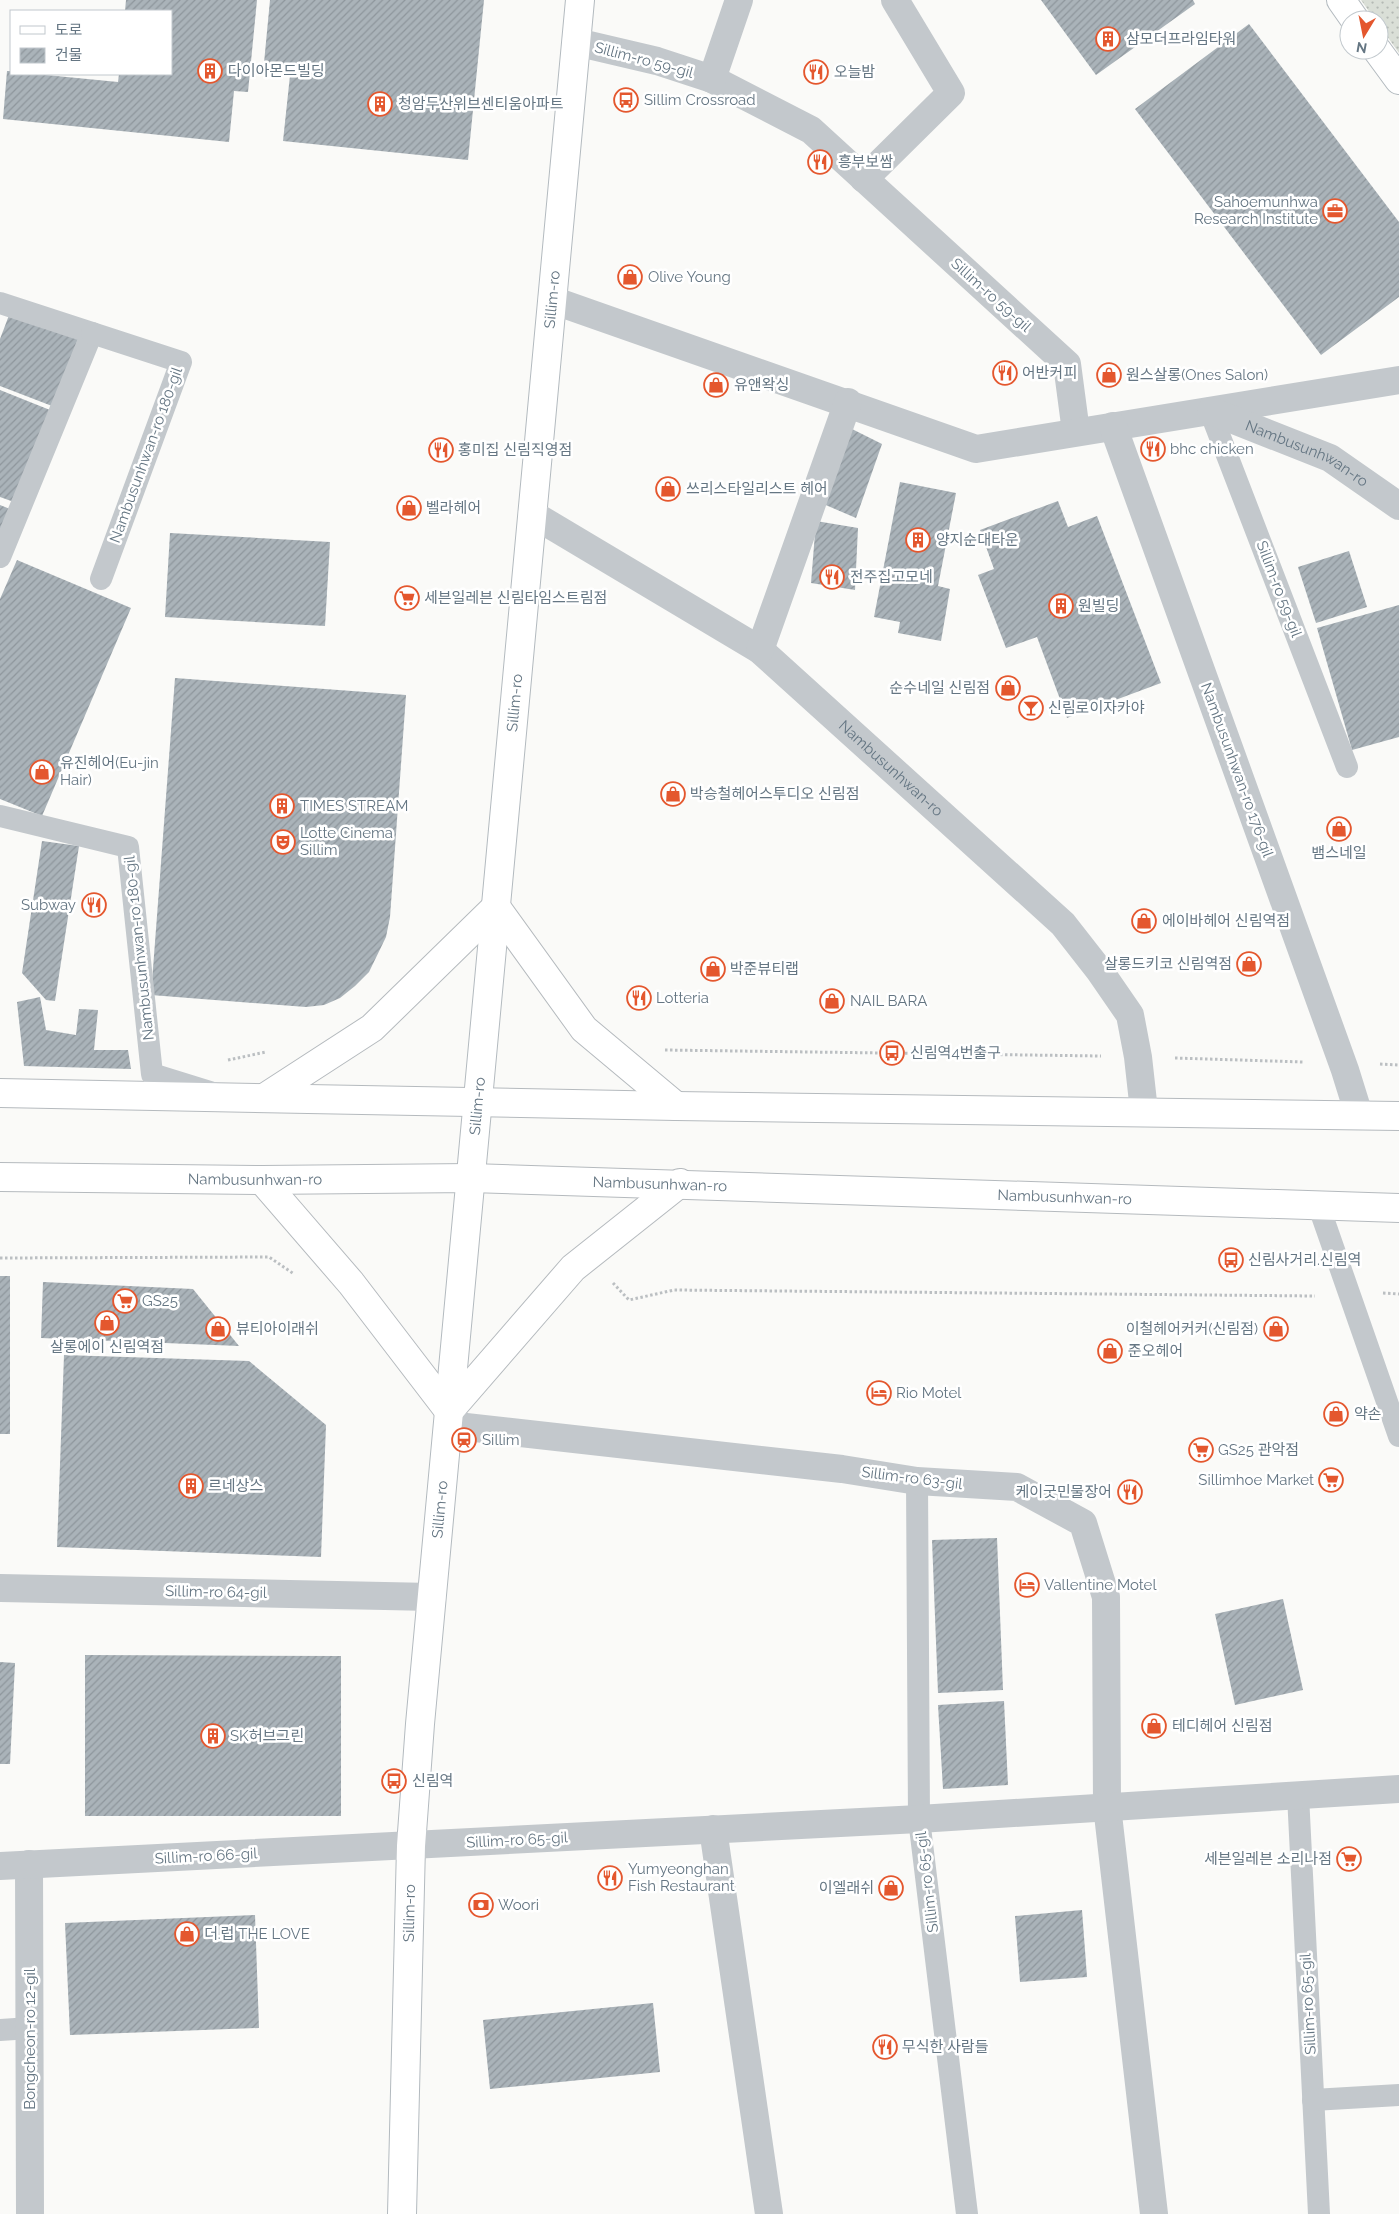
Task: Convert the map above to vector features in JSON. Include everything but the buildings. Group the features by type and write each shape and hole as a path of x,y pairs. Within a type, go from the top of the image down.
{"main road":[{"name":"Sillim-ro","path":"402,2214 411,1846 432,1597 580,0"},
{"path":"1384,60 1399,80"},
{"path":"264,1098 372,1028 496,907 584,1029 676,1106"},
{"path":"0,1093 676,1106 1399,1116"},
{"name":"Nambusunhwan-ro","path":"0,1177 262,1180 471,1178 1320,1207 1399,1208"},
{"path":"262,1180 351,1283 449,1418 573,1268 680,1184"}],"street":[{"name":"Sillim-ro 59-gil","path":"712,79 739,0"},
{"path":"864,179 952,93 895,0"},
{"name":"Sillim-ro 59-gil","path":"576,42 656,62 712,79 811,130 1067,364 1076,432"},
{"path":"552,300 976,448 1399,380"},
{"path":"760,650 848,402"},
{"name":"Nambusunhwan-ro","path":"1210,411 1330,458 1399,506"},
{"name":"Nambusunhwan-ro 176-gil","path":"1113,426 1343,1063 1359,1115"},
{"name":"Nambusunhwan-ro","path":"532,514 760,650 1063,924 1099,970 1130,1015 1138,1057 1144,1111"},
{"path":"0,1082 194,1086"},
{"name":"Sillim-ro 63-gil","path":"449,1418 842,1469 917,1481 1016,1487 1083,1523 1106,1597 1108,1806"},
{"name":"Sillim-ro 64-gil","path":"0,1588 432,1597"},
{"name":"Sillim-ro 65-gil","path":"411,1846 1399,1789"},
{"path":"1108,1806 1154,2214"},
{"path":"713,1829 769,2214"},
{"name":"Sillim-ro 66-gil","path":"0,1866 411,1846"},
{"name":"Bongcheon-ro 12-gil","path":"29,1864 30,2214"}],"lane":[{"name":"Nambusunhwan-ro 180-gil","path":"0,303 181,362 101,579"},
{"path":"0,557 92,333"},
{"name":"Sillim-ro 59-gil","path":"1210,411 1347,767"},
{"name":"Nambusunhwan-ro 180-gil","path":"0,816 128,847 152,1074 225,1097"},
{"path":"1320,1207 1399,1436"},
{"name":"Sillim-ro 65-gil","path":"917,1481 920,1818 967,2214"},
{"name":"Sillim-ro 65-gil","path":"1298,1795 1319,2214"},
{"path":"0,2030 30,2028"},
{"path":"1313,2100 1399,2095"}],"path":[{"path":"664,1050 1138,1057 1399,1065"},
{"path":"0,1258 269,1257 299,1278"},
{"path":"611,1281 629,1300 674,1290 1304,1297 1350,1292 1399,1294"}],"shaded area":[{"path":"1361,0 1399,0 1399,53 1389,39 1389,10 1368,10"}],"place":[{"name":"삼모더프라임타워","path":"1108,39"},
{"name":"다이아몬드빌딩","path":"210,71"},
{"name":"오늘밤","path":"816,72"},
{"name":"Sillim Crossroad","path":"626,100"},
{"name":"청암두산위브센티움아파트","path":"380,104"},
{"name":"흥부보쌈","path":"820,162"},
{"name":"Sahoemunhwa Research Institute","path":"1335,211"},
{"name":"Olive Young","path":"630,277"},
{"name":"어반커피","path":"1005,373"},
{"name":"원스살롱(Ones Salon)","path":"1109,375"},
{"name":"유앤왁싱","path":"716,385"},
{"name":"bhc chicken","path":"1153,449"},
{"name":"홍미집 신림직영점","path":"441,450"},
{"name":"쓰리스타일리스트 헤어","path":"668,489"},
{"name":"벨라헤어","path":"409,508"},
{"name":"양지순대타운","path":"918,540"},
{"name":"전주집고모네","path":"832,577"},
{"name":"세븐일레븐 신림타임스트림점","path":"407,598"},
{"name":"원빌딩","path":"1061,606"},
{"name":"순수네일 신림점","path":"1008,688"},
{"name":"신림로이자카야","path":"1031,708"},
{"name":"유진헤어(Eu-jin Hair)","path":"42,772"},
{"name":"박승철헤어스투디오 신림점","path":"673,794"},
{"name":"TIMES STREAM","path":"282,806"},
{"name":"뱀스네일","path":"1339,829"},
{"name":"Lotte Cinema Sillim","path":"283,842"},
{"name":"Subway","path":"94,905"},
{"name":"에이바헤어 신림역점","path":"1144,921"},
{"name":"살롱드키코 신림역점","path":"1249,964"},
{"name":"박준뷰티랩","path":"713,969"},
{"name":"Lotteria","path":"639,998"},
{"name":"NAIL BARA","path":"832,1001"},
{"name":"신림역4번출구","path":"892,1053"},
{"name":"신림사거리.신림역","path":"1231,1260"},
{"name":"GS25","path":"125,1301"},
{"name":"살롱에이 신림역점","path":"107,1323"},
{"name":"뷰티아이래쉬","path":"218,1329"},
{"name":"이철헤어커커(신림점)","path":"1276,1329"},
{"name":"준오헤어","path":"1110,1351"},
{"name":"Rio Motel","path":"879,1393"},
{"name":"약손","path":"1336,1414"},
{"name":"Sillim","path":"464,1440"},
{"name":"GS25 관악점","path":"1201,1450"},
{"name":"Sillimhoe Market","path":"1331,1480"},
{"name":"르네상스","path":"191,1486"},
{"name":"케이굿민물장어","path":"1130,1492"},
{"name":"Vallentine Motel","path":"1027,1585"},
{"name":"테디헤어 신림점","path":"1154,1726"},
{"name":"SK허브그린","path":"213,1736"},
{"name":"신림역","path":"394,1781"},
{"name":"세븐일레븐 소리나점","path":"1349,1859"},
{"name":"Yumyeonghan Fish Restaurant","path":"610,1878"},
{"name":"이엘래쉬","path":"891,1888"},
{"name":"Woori","path":"481,1905"},
{"name":"더.럽 THE LOVE","path":"187,1934"},
{"name":"무식한 사람들","path":"885,2047"}]}
